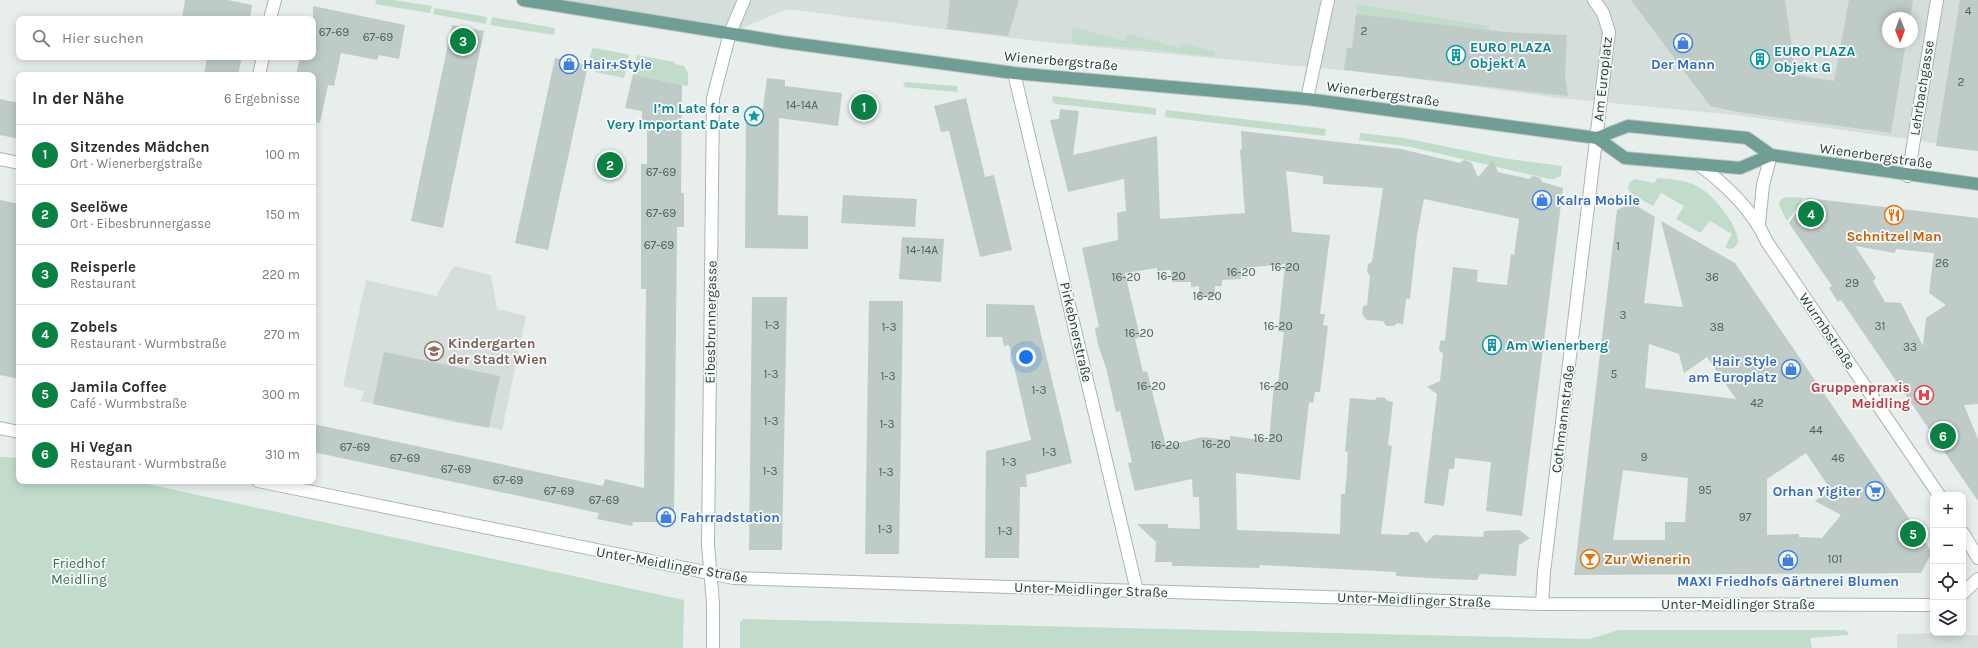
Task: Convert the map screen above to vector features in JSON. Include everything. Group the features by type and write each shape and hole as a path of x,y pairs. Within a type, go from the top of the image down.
{"main road":[{"name":"Wienerbergstraße","path":"523,0 730,33 1014,73 1307,99 1597,138 1625,158 1740,168 1771,156"},
{"name":"Wienerbergstraße","path":"1597,138 1628,126 1747,138 1771,156 1908,176 1978,184"}],"street":[{"path":"271,16 275,0"},
{"name":"Eibesbrunnergasse","path":"713,648 713,603 708,545 713,98 730,33 744,0"},
{"path":"1307,99 1328,0"},
{"name":"Am Europlatz","path":"1594,0 1603,14 1609,32 1597,138"},
{"name":"Lehrbachgasse","path":"1908,176 1937,0"},
{"path":"260,72 262,60"},
{"name":"Pirkebnerstraße","path":"1014,73 1138,591"},
{"name":"Cothmannstraße","path":"1542,604 1545,565 1597,138"},
{"name":"Wurmbstraße","path":"1759,224 1763,185 1771,156"},
{"path":"0,158 16,162"},
{"name":"Wurmbstraße","path":"1698,164 1719,180 1742,202 1759,224 1767,242 1937,492"},
{"path":"0,428 16,431"},
{"name":"Unter-Meidlinger Straße","path":"273,484 710,574 750,579 1542,604 1930,605"},
{"path":"1966,539 1978,558"},
{"path":"1966,590 1978,579"}],"shaded area":[{"path":"534,0 1978,0 1978,149 1736,115 1559,98 1372,73 1043,42 787,9 730,33"},
{"name":"Kindergarten der Stadt Wien","path":"454,266 491,275 497,309 526,316 502,430 452,422 361,401 364,391 343,386 366,280 436,296"},
{"path":"1930,633 1930,636 1978,635 1978,648 1897,648 1897,634"}],"green space":[{"path":"376,0 393,0 432,6 430,13 375,4"},
{"path":"1357,4 1489,26 1489,30 1357,14"},
{"path":"435,8 487,17 486,24 433,14"},
{"path":"492,17 555,28 554,35 490,25"},
{"path":"1073,27 1125,41 1128,34 1179,48 1182,43 1215,52 1214,57 1139,48 1074,44 1071,40"},
{"path":"594,48 627,54 629,56 624,78 595,72 589,60 592,49"},
{"path":"637,55 674,62 675,64 684,66 688,73 688,86 633,74"},
{"path":"905,82 957,86 958,92 903,87"},
{"path":"1053,96 1156,108 1156,115 1056,104 1052,101"},
{"path":"1166,110 1326,129 1325,136 1165,117"},
{"path":"1360,133 1404,138 1502,158 1562,166 1561,176 1554,179 1549,179 1411,147 1359,140"},
{"path":"1658,178 1690,183 1701,188 1708,194 1722,208 1733,225 1738,240 1735,247 1730,249 1725,247 1732,234 1710,221 1700,233 1676,219 1684,206 1661,193 1653,206 1633,195 1628,189 1629,183 1634,179 1654,183"},
{"path":"1786,197 1804,198 1787,221 1779,205 1780,200"},
{"name":"Friedhof Meidling","path":"0,457 16,458 16,484 147,484 684,600 683,648 0,648"},
{"path":"743,619 1589,639 1619,630 1844,630 1848,632 1848,635 1810,638 1812,648 740,648 740,623"}],"building":[{"path":"185,0 228,0 252,5 250,16 182,16"},
{"path":"950,0 1019,0 1008,36 947,29"},
{"name":"EURO PLAZA Objekt G","path":"1631,0 1785,0 1796,75 1834,81 1849,0 1913,0 1911,12 1882,12 1882,48 1905,48 1891,133 1738,112 1710,106"},
{"path":"1960,0 1978,0 1978,151 1936,146"},
{"path":"313,6 405,25 399,59 379,55 377,60 341,53 334,86 328,85 320,123 316,122 316,72 297,72 299,60 316,60 316,16 313,16"},
{"name":"EURO PLAZA Objekt A","path":"1356,14 1505,32 1567,35 1565,75 1568,96 1344,70 1347,48 1352,48"},
{"path":"452,25 484,31 443,228 411,221"},
{"path":"555,58 588,65 548,250 515,243"},
{"path":"206,60 241,60 239,72 204,72"},
{"path":"633,74 682,85 681,193 684,193 684,227 677,227 674,522 633,522 632,526 597,519 599,513 316,453 316,425 603,486 605,479 644,488 646,289 641,289 641,164 647,164 647,123 642,122 642,111 625,108"},
{"path":"767,78 785,80 785,86 842,93 838,126 779,118 778,215 808,216 808,249 745,248 746,115 762,116"},
{"path":"966,98 985,177 994,175 1012,250 980,257 949,131 941,132 934,106"},
{"path":"0,99 16,102 16,138 0,135"},
{"name":"Am Wienerberg","path":"1060,109 1079,111 1073,155 1157,136 1160,219 1245,213 1240,150 1242,149 1241,131 1401,149 1460,163 1464,160 1471,162 1478,177 1493,160 1498,172 1529,179 1533,176 1540,178 1542,182 1563,188 1522,516 1486,511 1491,462 1455,458 1454,469 1449,469 1444,506 1424,503 1437,394 1427,387 1440,381 1443,354 1439,350 1440,341 1445,340 1453,267 1478,270 1477,282 1507,285 1511,254 1514,255 1519,219 1424,199 1417,235 1410,299 1406,299 1403,324 1397,323 1394,326 1386,326 1383,321 1367,320 1362,314 1363,306 1367,305 1370,276 1367,272 1368,264 1372,262 1383,188 1323,184 1323,176 1286,171 1292,232 1330,235 1320,314 1325,314 1323,325 1328,326 1320,392 1315,392 1313,403 1309,402 1300,480 1236,473 1237,530 1340,534 1341,494 1345,494 1347,470 1348,452 1345,451 1350,398 1375,400 1377,397 1385,398 1387,401 1393,402 1388,445 1392,446 1381,534 1408,535 1410,532 1418,532 1426,543 1434,535 1483,537 1484,531 1519,530 1530,538 1519,545 1516,576 1480,574 1477,580 1447,579 1396,576 1396,572 1260,565 1259,568 1172,566 1172,562 1155,562 1156,542 1137,524 1168,524 1168,528 1200,529 1199,497 1193,497 1192,479 1135,491 1128,463 1132,462 1120,411 1116,412 1106,368 1098,345 1095,328 1099,327 1082,248 1118,240 1117,213 1126,211 1124,179 1068,192 1050,120 1059,119","holes":["1285,264 1278,331 1284,332 1278,384 1274,383 1269,441 1230,436 1230,440 1202,437 1166,446 1147,371 1143,372 1135,339 1140,337 1125,273 1157,268 1157,271 1171,270 1172,282 1191,282 1191,287 1199,286 1199,297 1215,296 1215,286 1222,286 1222,280 1241,279 1241,268"]},
{"path":"843,195 917,199 915,227 841,223"},
{"path":"1807,198 1978,218 1978,404 1964,405 1978,439 1978,501 1841,300 1838,302 1829,288 1832,286 1789,223","holes":["1855,246 1895,253 1896,249 1934,253 1929,293 1946,305 1926,318 1923,346 1901,303 1885,302 1873,281 1876,278"]},
{"path":"0,200 16,203 16,378 0,375"},
{"path":"1632,203 1655,217 1644,303 1683,307 1661,221 1735,263 1930,549 1930,556 1921,573 1574,575 1617,210","holes":["1649,344 1679,354 1684,373 1707,357 1736,399 1645,388","1806,453 1831,490 1815,501 1841,515 1822,538 1799,537 1799,534 1767,535 1767,479","1623,470 1688,478 1685,522 1665,522 1665,540 1613,540"]},
{"path":"902,237 944,239 941,282 899,279"},
{"path":"752,297 787,297 782,550 749,550"},
{"path":"869,301 903,301 899,554 865,554"},
{"path":"986,304 1034,305 1072,463 1026,475 1027,487 1020,487 1019,558 985,558 986,451 1031,440 1009,345 1004,346 1002,337 986,337"},
{"path":"384,352 500,376 489,428 373,404"}],"place":[{"name":"Reisperle","path":"463,41"},
{"name":"Der Mann","path":"1683,43"},
{"name":"EURO PLAZA Objekt A","path":"1456,55"},
{"name":"EURO PLAZA Objekt G","path":"1760,59"},
{"name":"Hair+Style","path":"569,64"},
{"name":"Sitzendes Mädchen","path":"864,107"},
{"name":"I’m Late for a Very Important Date","path":"754,116"},
{"name":"Seelöwe","path":"610,165"},
{"name":"Kalra Mobile","path":"1542,200"},
{"name":"Zobels","path":"1811,214"},
{"name":"Schnitzel Man","path":"1894,215"},
{"name":"Am Wienerberg","path":"1492,345"},
{"name":"Kindergarten der Stadt Wien","path":"434,351"},
{"name":"Hair Style am Europlatz","path":"1791,369"},
{"name":"Gruppenpraxis Meidling","path":"1924,395"},
{"name":"Hi Vegan","path":"1943,436"},
{"name":"Orhan Yigiter","path":"1875,491"},
{"name":"Fahrradstation","path":"666,517"},
{"name":"Jamila Coffee","path":"1913,534"},
{"name":"Zur Wienerin","path":"1590,559"},
{"name":"MAXI Friedhofs Gärtnerei Blumen","path":"1788,560"}]}
